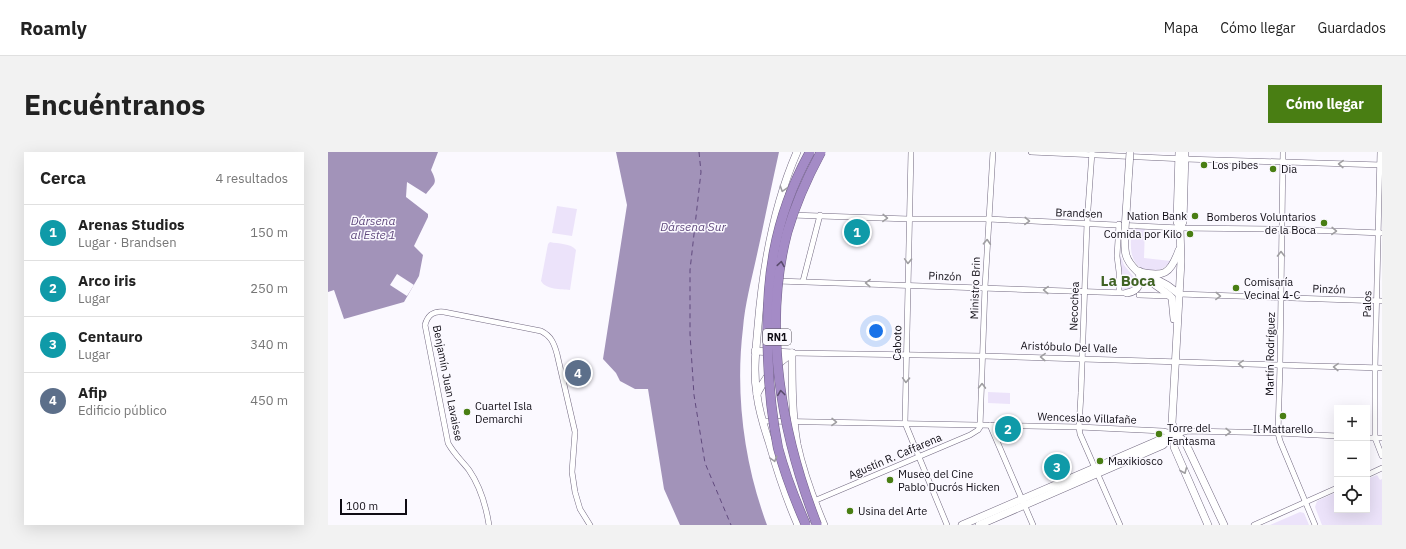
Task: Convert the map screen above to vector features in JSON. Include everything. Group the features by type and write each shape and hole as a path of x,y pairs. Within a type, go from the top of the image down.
{"highway":[{"name":"RN1","path":"806,525 788,481 775,432 769,391 767,324 770,269 778,231 790,194 811,152"},
{"name":"RN1","path":"817,525 800,480 786,424 778,368 777,329 780,271 787,234 802,192 821,152"}],"main road":[{"path":"780,214 783,189 797,152"},
{"path":"798,525 780,479 763,421 757,395 755,370 762,281 769,247 780,214 811,152"},
{"path":"1130,152 1125,230 1126,256 1130,263 1146,279 1170,296 1172,299 1176,328"},
{"path":"1182,155 1183,222 1180,228 1179,294 1172,423 1176,434 1185,442 1224,525"},
{"path":"1139,272 1158,275 1165,273 1172,266 1180,248"},
{"path":"1127,293 1134,291 1138,287 1140,281 1139,272"},
{"path":"1139,272 1163,282 1179,294"},
{"name":"Aristóbulo Del Valle","path":"756,351 792,353"},
{"path":"757,395 764,380 775,367 792,353"},
{"path":"792,353 797,442 801,461 814,501 824,525"},
{"path":"962,525 1163,445 1176,434"},
{"path":"1176,434 1174,447 1208,525"},
{"path":"979,525 1023,502"}],"street":[{"name":"Caboto","path":"911,152 905,423 947,525"},
{"name":"Ministro Brin","path":"981,425 984,287 992,152"},
{"path":"1031,152 1182,155 1283,162 1381,165"},
{"name":"Martín Rodríguez","path":"1284,152 1278,433 1280,442 1315,525"},
{"name":"Palos","path":"1380,152 1380,300 1375,368 1375,438 1382,456"},
{"name":"Necochea","path":"1092,153 1087,223 1079,427 1080,434 1120,525"},
{"name":"Brandsen","path":"780,214 909,219 988,219 1180,228 1282,229 1380,233"},
{"path":"803,281 820,215"},
{"path":"1118,292 1117,256 1119,224"},
{"name":"Pinzón","path":"762,281 803,281 1127,293"},
{"name":"Pinzón","path":"1179,294 1380,300"},
{"path":"1139,296 1170,296"},
{"name":"Benjamín Juan Lavaisse","path":"489,525 483,499 478,486 448,443 426,327 428,317 435,312 444,312 541,331 550,338 554,344 557,354 575,432 572,472 575,492 580,508 590,525"},
{"name":"Aristóbulo Del Valle","path":"792,353 982,356 1382,368"},
{"name":"Wenceslao Villafañe","path":"763,421 1079,427 1163,431 1176,434 1188,431 1334,436"},
{"name":"Agustín R. Caffarena","path":"814,501 970,435 978,430 981,425"},
{"path":"990,425 1033,525"},
{"path":"1370,438 1382,438"},
{"path":"1370,473 1382,468"},
{"path":"1254,525 1334,489"}],"shaded area":[{"path":"557,206 577,209 572,236 552,233"},
{"path":"1132,227 1145,228 1144,258 1171,261 1166,266 1155,271 1149,271 1139,266 1131,252"},
{"path":"550,242 568,245 576,250 570,290 550,288 541,281 548,244"},
{"path":"1119,252 1124,265 1137,281 1132,290 1121,289"},
{"path":"988,392 1010,393 1010,404 988,403"},
{"path":"1377,475 1380,480 1382,479 1382,525 1322,525 1315,507 1317,501 1334,493 1334,513 1370,513 1370,478"},
{"path":"1300,512 1304,513 1309,525 1270,525"}],"water":[{"name":"Dársena al Este 1","path":"328,152 438,152 431,170 435,181 426,194 407,182 406,197 428,214 428,217 414,246 423,255 419,276 404,302 344,319 334,290 328,292"},
{"name":"Dársena Sur","path":"616,152 779,152 744,319 740,378 743,428 747,453 752,477 767,525 680,525 664,489 648,389 635,389 620,381 616,373 603,359 627,205"}],"pier":[{"path":"397,274 414,285 407,296 390,285"}],"ferry route":[{"path":"699,152 701,172 690,270 690,334 694,395 705,463 731,525"}],"place":[{"name":"Los pibes","path":"1204,165"},
{"name":"Dia","path":"1273,169"},
{"name":"Nation Bank","path":"1195,216"},
{"name":"Bomberos Voluntarios de la Boca","path":"1324,223"},
{"name":"Arenas Studios","path":"857,232"},
{"name":"Comida por Kilo","path":"1190,234"},
{"name":"Comisaría Vecinal 4-C","path":"1236,288"},
{"name":"Afip","path":"578,373"},
{"name":"Cuartel Isla Demarchi","path":"467,412"},
{"name":"Il Mattarello","path":"1283,416"},
{"name":"Arco iris","path":"1008,429"},
{"name":"Torre del Fantasma","path":"1159,434"},
{"name":"Maxikiosco","path":"1100,461"},
{"name":"Centauro","path":"1057,467"},
{"name":"Museo del Cine Pablo Ducrós Hicken","path":"890,480"},
{"name":"Usina del Arte","path":"850,511"}],"district":[{"name":"La Boca","path":"1128,281"}]}
